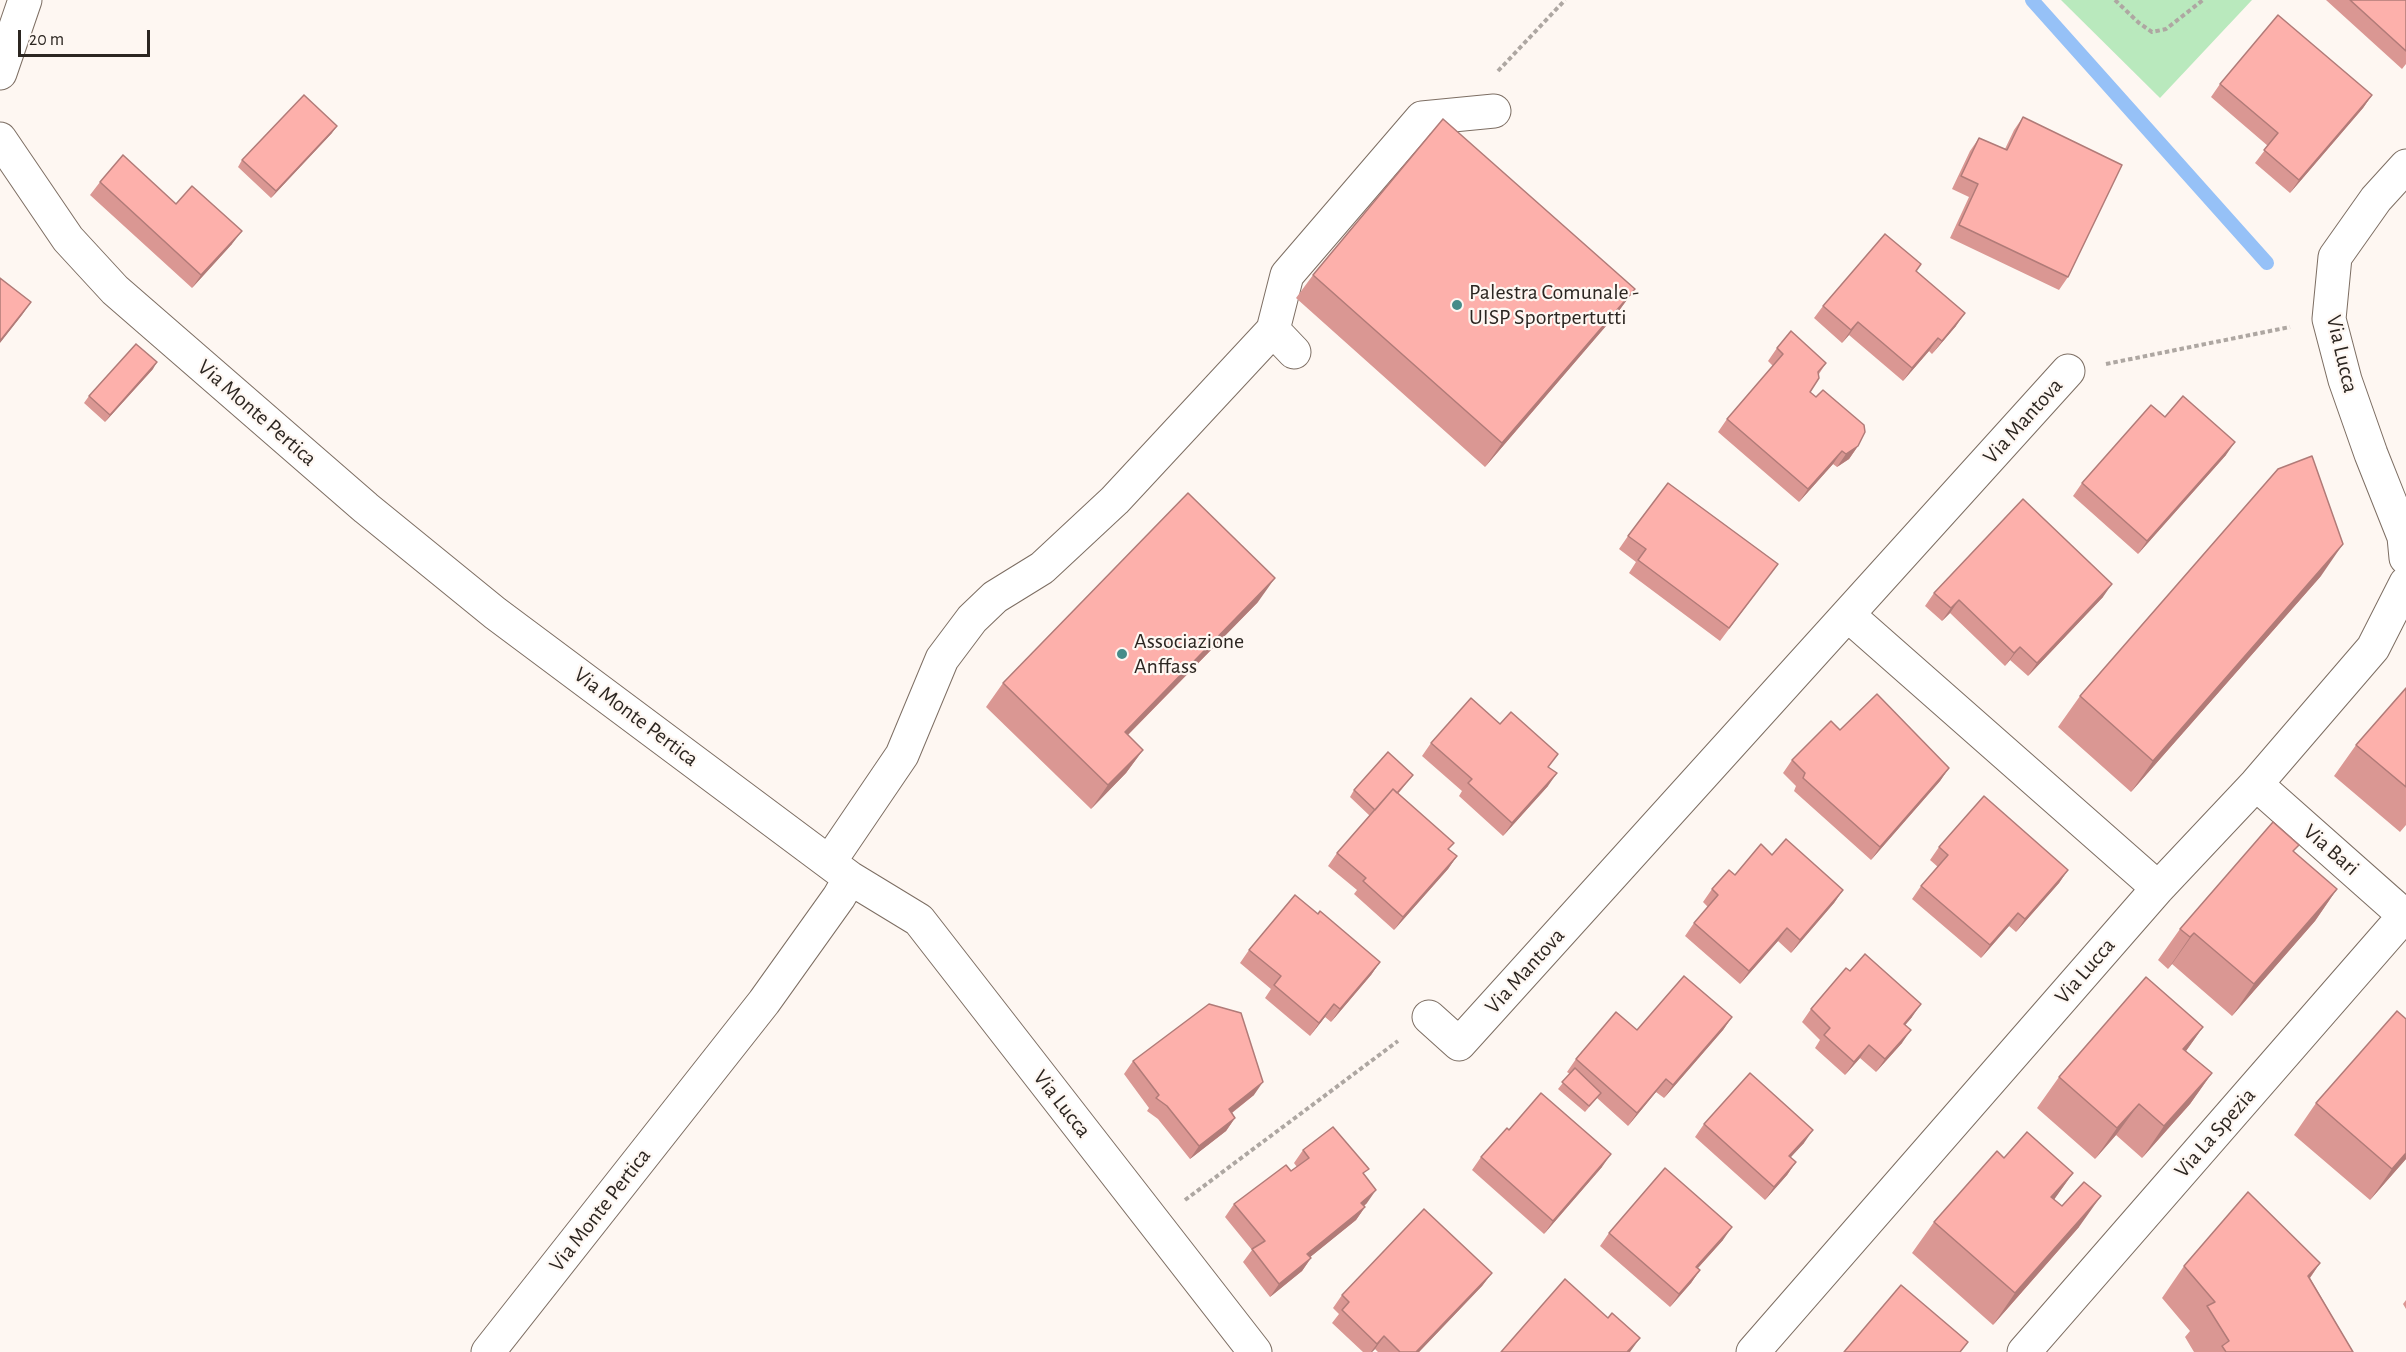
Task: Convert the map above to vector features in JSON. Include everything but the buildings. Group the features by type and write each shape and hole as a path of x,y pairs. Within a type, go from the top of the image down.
{"street":[{"path":"0,73 25,0"},
{"path":"840,870 902,755 942,659 972,619 995,597 1042,568 1284,341 1287,275 1422,118 1494,111"},
{"name":"Via Monte Pertica","path":"0,139 68,239 115,290 366,508 495,613 840,870 839,897 764,1002 488,1352"},
{"name":"Via Lucca","path":"2406,166 2376,199 2335,257 2329,319 2345,380 2404,537 2406,558"},
{"name":"Via Mantova","path":"1429,1017 1459,1044 2068,371"},
{"name":"Via Lucca","path":"1753,1352 2158,888 2256,784 2373,648 2406,583"},
{"path":"1848,615 2158,888"},
{"name":"Via Bari","path":"2256,784 2406,916"},
{"name":"Via Lucca","path":"840,870 919,920 1255,1352"},
{"name":"Via La Spezia","path":"2025,1352 2406,916"}],"path":[{"path":"1456,115 1565,0"},
{"path":"2115,0 2152,32 2166,29 2203,0"},
{"name":"Via Mantova","path":"2068,371 2329,319"},
{"path":"1156,1223 1429,1017"}],"green space":[{"path":"2061,0 2252,0 2160,98"}],"waterway":[{"path":"2032,0 2267,263"}],"place":[{"name":"Palestra Comunale - UISP Sportpertutti","path":"1457,305"},
{"name":"Associazione Anffass","path":"1122,654"}]}
